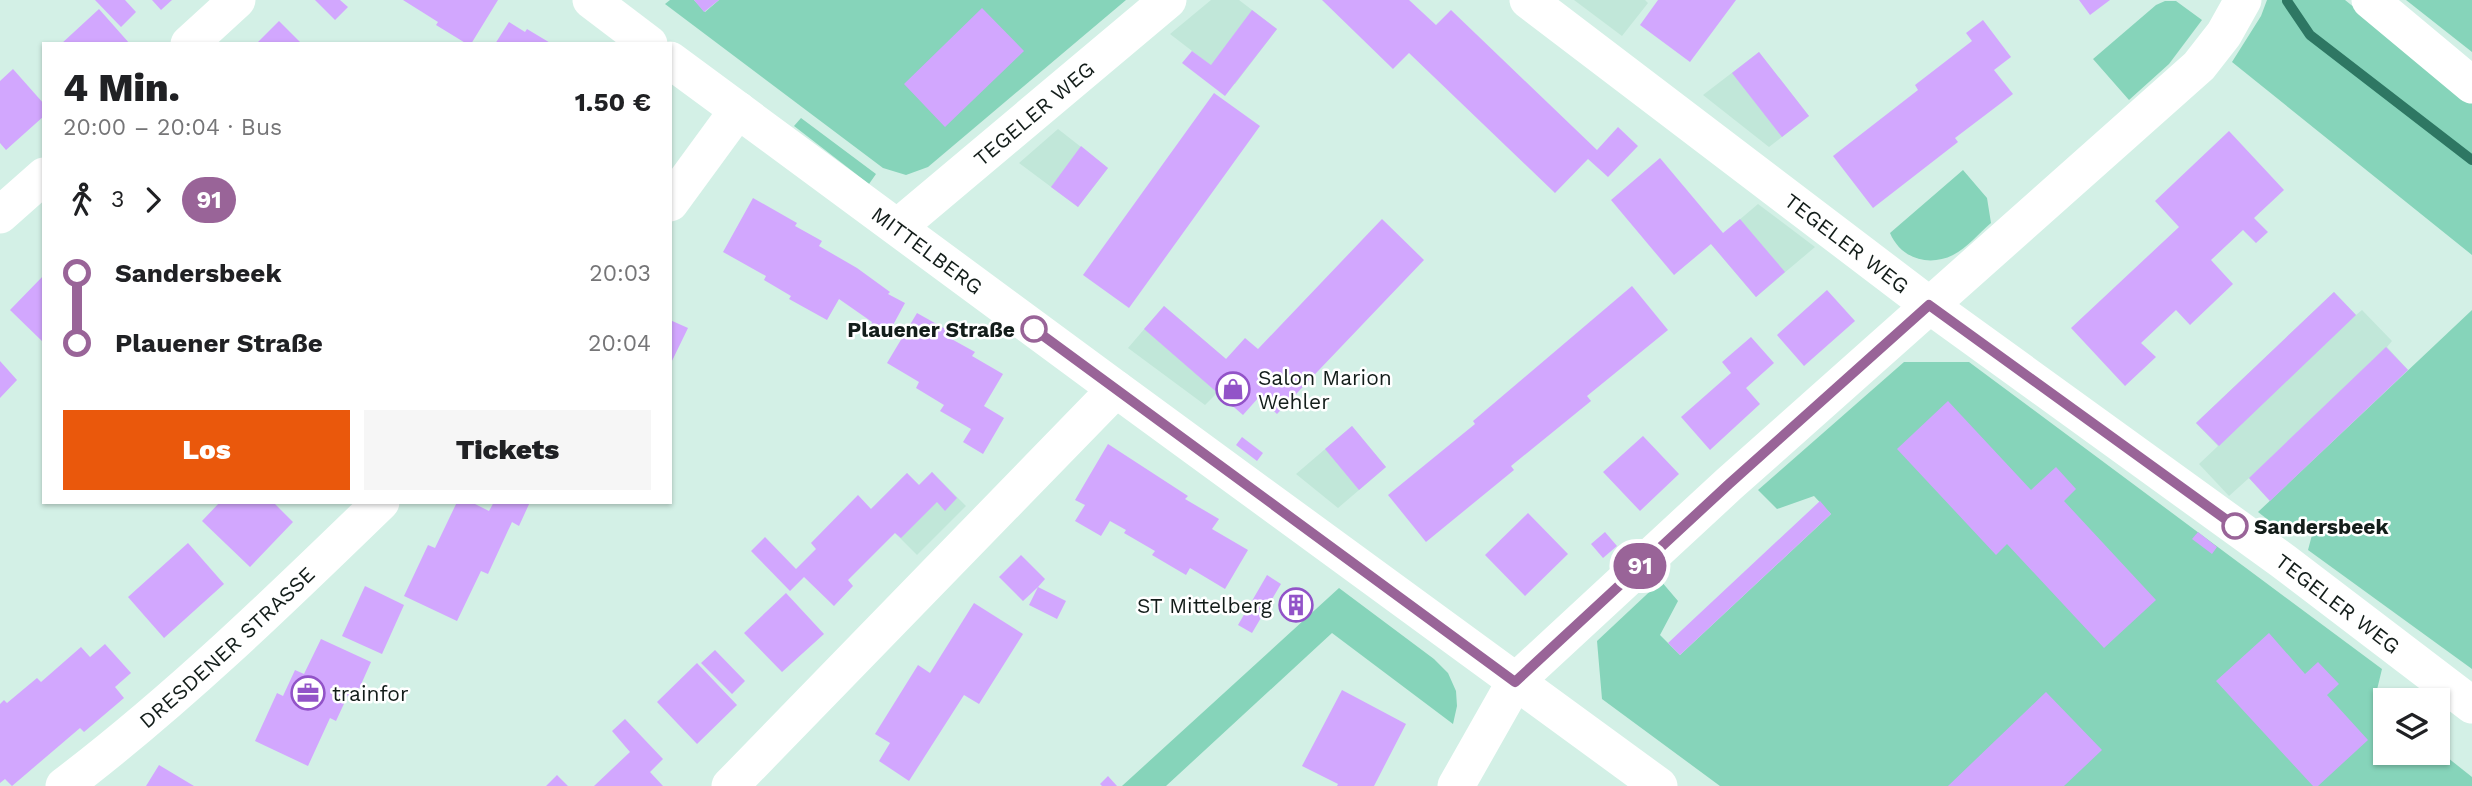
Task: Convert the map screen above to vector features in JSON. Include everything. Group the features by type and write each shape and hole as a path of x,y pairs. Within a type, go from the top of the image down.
{"street":[{"path":"191,42 237,0"},
{"path":"590,0 646,42"},
{"name":"TEGELER WEG","path":"898,227 1168,0"},
{"name":"TEGELER WEG","path":"1528,0 1929,305 2283,561 2472,705"},
{"path":"1456,786 1515,682 1729,484 2199,66 2224,34 2243,0"},
{"path":"2370,0 2472,85"},
{"name":"MITTELBERG","path":"672,61 1659,786"},
{"path":"672,200 738,110"},
{"path":"0,215 42,178"},
{"path":"730,786 1116,389"},
{"name":"DRESDENER STRASSE","path":"64,786 105,755 248,631 379,504"}],"shaded area":[{"path":"1211,0 1239,0 1277,29 1235,84 1170,34"},
{"path":"1574,0 1645,0 1648,3 1622,36"},
{"path":"1759,52 1809,116 1769,147 1703,95"},
{"path":"1058,129 1108,168 1078,207 1019,163"},
{"path":"1758,204 1815,247 1756,297 1711,244"},
{"path":"2334,292 2356,315 2362,310 2392,341 2387,347 2408,370 2270,501 2249,478 2229,496 2199,464 2218,446 2196,423"},
{"path":"1164,306 1226,359 1218,392 1205,405 1128,348"},
{"path":"1352,426 1386,467 1338,508 1296,474"},
{"path":"932,472 966,506 917,555 871,509 907,473 919,485"}],"green space":[{"path":"670,0 694,0 705,12 719,0 1126,0 928,167 906,175 883,168 665,4"},
{"path":"2267,0 2345,0 2472,102 2472,255 2232,62 2261,16"},
{"path":"2406,0 2472,0 2472,52"},
{"path":"2165,1 2176,1 2202,20 2169,64 2129,100 2093,59 2156,5"},
{"path":"801,118 876,174 869,184 794,126"},
{"path":"1963,170 1987,198 1991,223 1963,248 1944,259 1925,260 1908,255 1890,233"},
{"path":"2472,310 2472,669 2308,550 2312,535 2303,528 2289,536 2258,512"},
{"path":"1904,362 1969,362 2382,669 2377,688 2373,688 2373,765 2450,765 2450,760 2472,777 2472,786 1720,786 1602,699 1597,641 1661,581 1678,601 1660,635 1680,655 1831,514 1814,496 1777,509 1758,490"},
{"path":"1339,588 1434,659 1448,673 1456,691 1457,706 1453,724 1332,633 1166,786 1122,786"}],"building":[{"path":"95,0 125,0 136,12 121,27"},
{"path":"152,0 172,0 161,10"},
{"path":"315,0 340,0 348,7 335,20"},
{"path":"403,0 498,0 472,42 464,42 436,25 438,22"},
{"path":"694,0 719,0 704,12"},
{"path":"1322,0 1409,0 1436,25 1451,10 1597,150 1618,127 1638,146 1608,177 1588,159 1555,193 1409,53 1393,69"},
{"path":"1658,0 1736,0 1690,62 1640,25"},
{"path":"2079,0 2110,0 2090,15"},
{"path":"982,8 1024,51 945,127 904,84"},
{"path":"99,9 128,42 63,42"},
{"path":"1252,10 1277,29 1225,96 1182,63 1192,51 1211,65"},
{"path":"1983,20 2011,57 1994,70 2013,94 1955,138 1958,142 1873,208 1833,156 1918,90 1915,85 1972,41 1966,33"},
{"path":"279,21 300,42 258,42"},
{"path":"509,22 549,42 496,42"},
{"path":"1759,52 1809,116 1782,137 1732,73"},
{"path":"13,69 42,102 42,118 6,150 0,143 0,81"},
{"path":"1214,93 1260,126 1129,308 1083,275"},
{"path":"2229,131 2284,190 2254,218 2268,232 2256,243 2243,230 2211,260 2233,284 2190,325 2176,310 2141,343 2156,357 2125,386 2071,328 2179,227 2155,201"},
{"path":"1081,146 1108,168 1078,207 1051,187"},
{"path":"1660,158 1723,233 1740,219 1785,272 1756,297 1711,244 1674,275 1611,200"},
{"path":"753,198 797,223 795,226 822,241 819,246 857,268 890,292 888,294 905,303 886,338 869,329 872,322 839,299 827,320 789,299 791,296 764,280 766,276 723,252"},
{"path":"1382,219 1424,260 1277,414 1259,397 1243,415 1144,329 1164,306 1226,359 1245,338 1258,349"},
{"path":"42,277 42,341 10,310"},
{"path":"1632,286 1668,330 1587,396 1591,401 1511,466 1514,470 1426,542 1388,495 1475,424 1473,421"},
{"path":"1827,290 1855,321 1804,366 1777,335"},
{"path":"2334,292 2356,315 2219,446 2196,423"},
{"path":"917,313 949,331 946,336 975,352 972,356 1003,374 984,406 1004,418 983,454 963,442 971,429 940,411 944,405 916,388 919,382 887,363"},
{"path":"672,321 688,328 672,361"},
{"path":"1751,337 1774,363 1746,388 1760,404 1710,450 1681,417 1731,373 1722,362"},
{"path":"2386,347 2408,370 2270,501 2249,478"},
{"path":"0,361 17,380 0,398"},
{"path":"1948,401 2031,490 2056,467 2076,489 2064,501 2156,600 2104,648 2007,544 1996,555 1897,449"},
{"path":"1352,426 1386,467 1359,490 1325,449"},
{"path":"1643,436 1679,474 1640,511 1603,472"},
{"path":"1242,437 1263,453 1257,461 1236,445"},
{"path":"1108,444 1188,496 1185,499 1219,519 1212,529 1248,550 1225,589 1190,568 1186,575 1152,555 1155,551 1124,533 1126,530 1110,521 1101,536 1075,521 1085,505 1075,500"},
{"path":"932,472 957,498 945,511 937,502 901,538 895,533 848,580 853,586 834,606 804,577 790,591 751,551 765,537 796,569 816,549 811,543 858,495 871,509 907,473 919,485"},
{"path":"1820,501 1831,514 1680,655 1668,643"},
{"path":"218,504 275,504 293,522 250,567 202,521"},
{"path":"456,504 475,504 489,511 493,504 529,504 519,526 512,522 488,574 481,571 457,621 404,596 428,545 435,548"},
{"path":"1528,513 1568,554 1525,596 1485,555"},
{"path":"1605,532 1617,546 1603,558 1591,544"},
{"path":"2198,532 2217,547 2212,554 2192,539"},
{"path":"188,543 224,584 164,638 128,597"},
{"path":"1021,555 1045,579 1023,601 999,577"},
{"path":"1267,575 1281,584 1252,633 1238,625"},
{"path":"365,586 404,605 382,654 342,636"},
{"path":"1038,587 1066,601 1057,619 1029,605"},
{"path":"786,593 824,634 782,672 744,633"},
{"name":"ST Mittelberg","path":"1295,596 1305,603 1298,615 1287,608"},
{"path":"974,603 1023,634 979,704 964,695 909,781 879,761 890,743 875,734 918,665 930,673"},
{"path":"2269,633 2305,674 2318,662 2339,684 2327,695 2368,740 2318,786 2313,786 2216,681"},
{"path":"321,639 371,662 355,698 348,695 336,721 330,718 308,766 255,741 277,693 283,696 295,670 304,674"},
{"path":"105,644 131,673 115,687 124,698 84,732 80,728 12,786 5,779 0,783 0,704 4,700 7,703 37,678 41,682 81,647 90,657"},
{"path":"715,650 745,681 732,694 701,663"},
{"path":"697,663 737,705 697,744 657,702"},
{"path":"1342,690 1406,724 1374,786 1337,786 1338,784 1302,766"},
{"path":"2046,692 2102,750 2064,786 1948,786"},
{"path":"625,719 663,759 650,772 663,786 594,786 630,752 612,731"},
{"path":"159,765 194,786 146,786"},
{"path":"557,775 568,786 546,786"},
{"path":"1108,776 1117,786 1100,784"}],"waterway":[{"path":"2287,1 2310,35 2472,160"}],"bus line":[{"name":"91","path":"1034,329 1515,682 1729,484 1929,305 2235,526"}],"place":[{"name":"Plauener Straße","path":"1034,329"},
{"name":"Salon Marion Wehler","path":"1233,389"},
{"name":"Sandersbeek","path":"2235,526"},
{"name":"ST Mittelberg","path":"1296,605"},
{"name":"trainfor","path":"308,693"}]}
